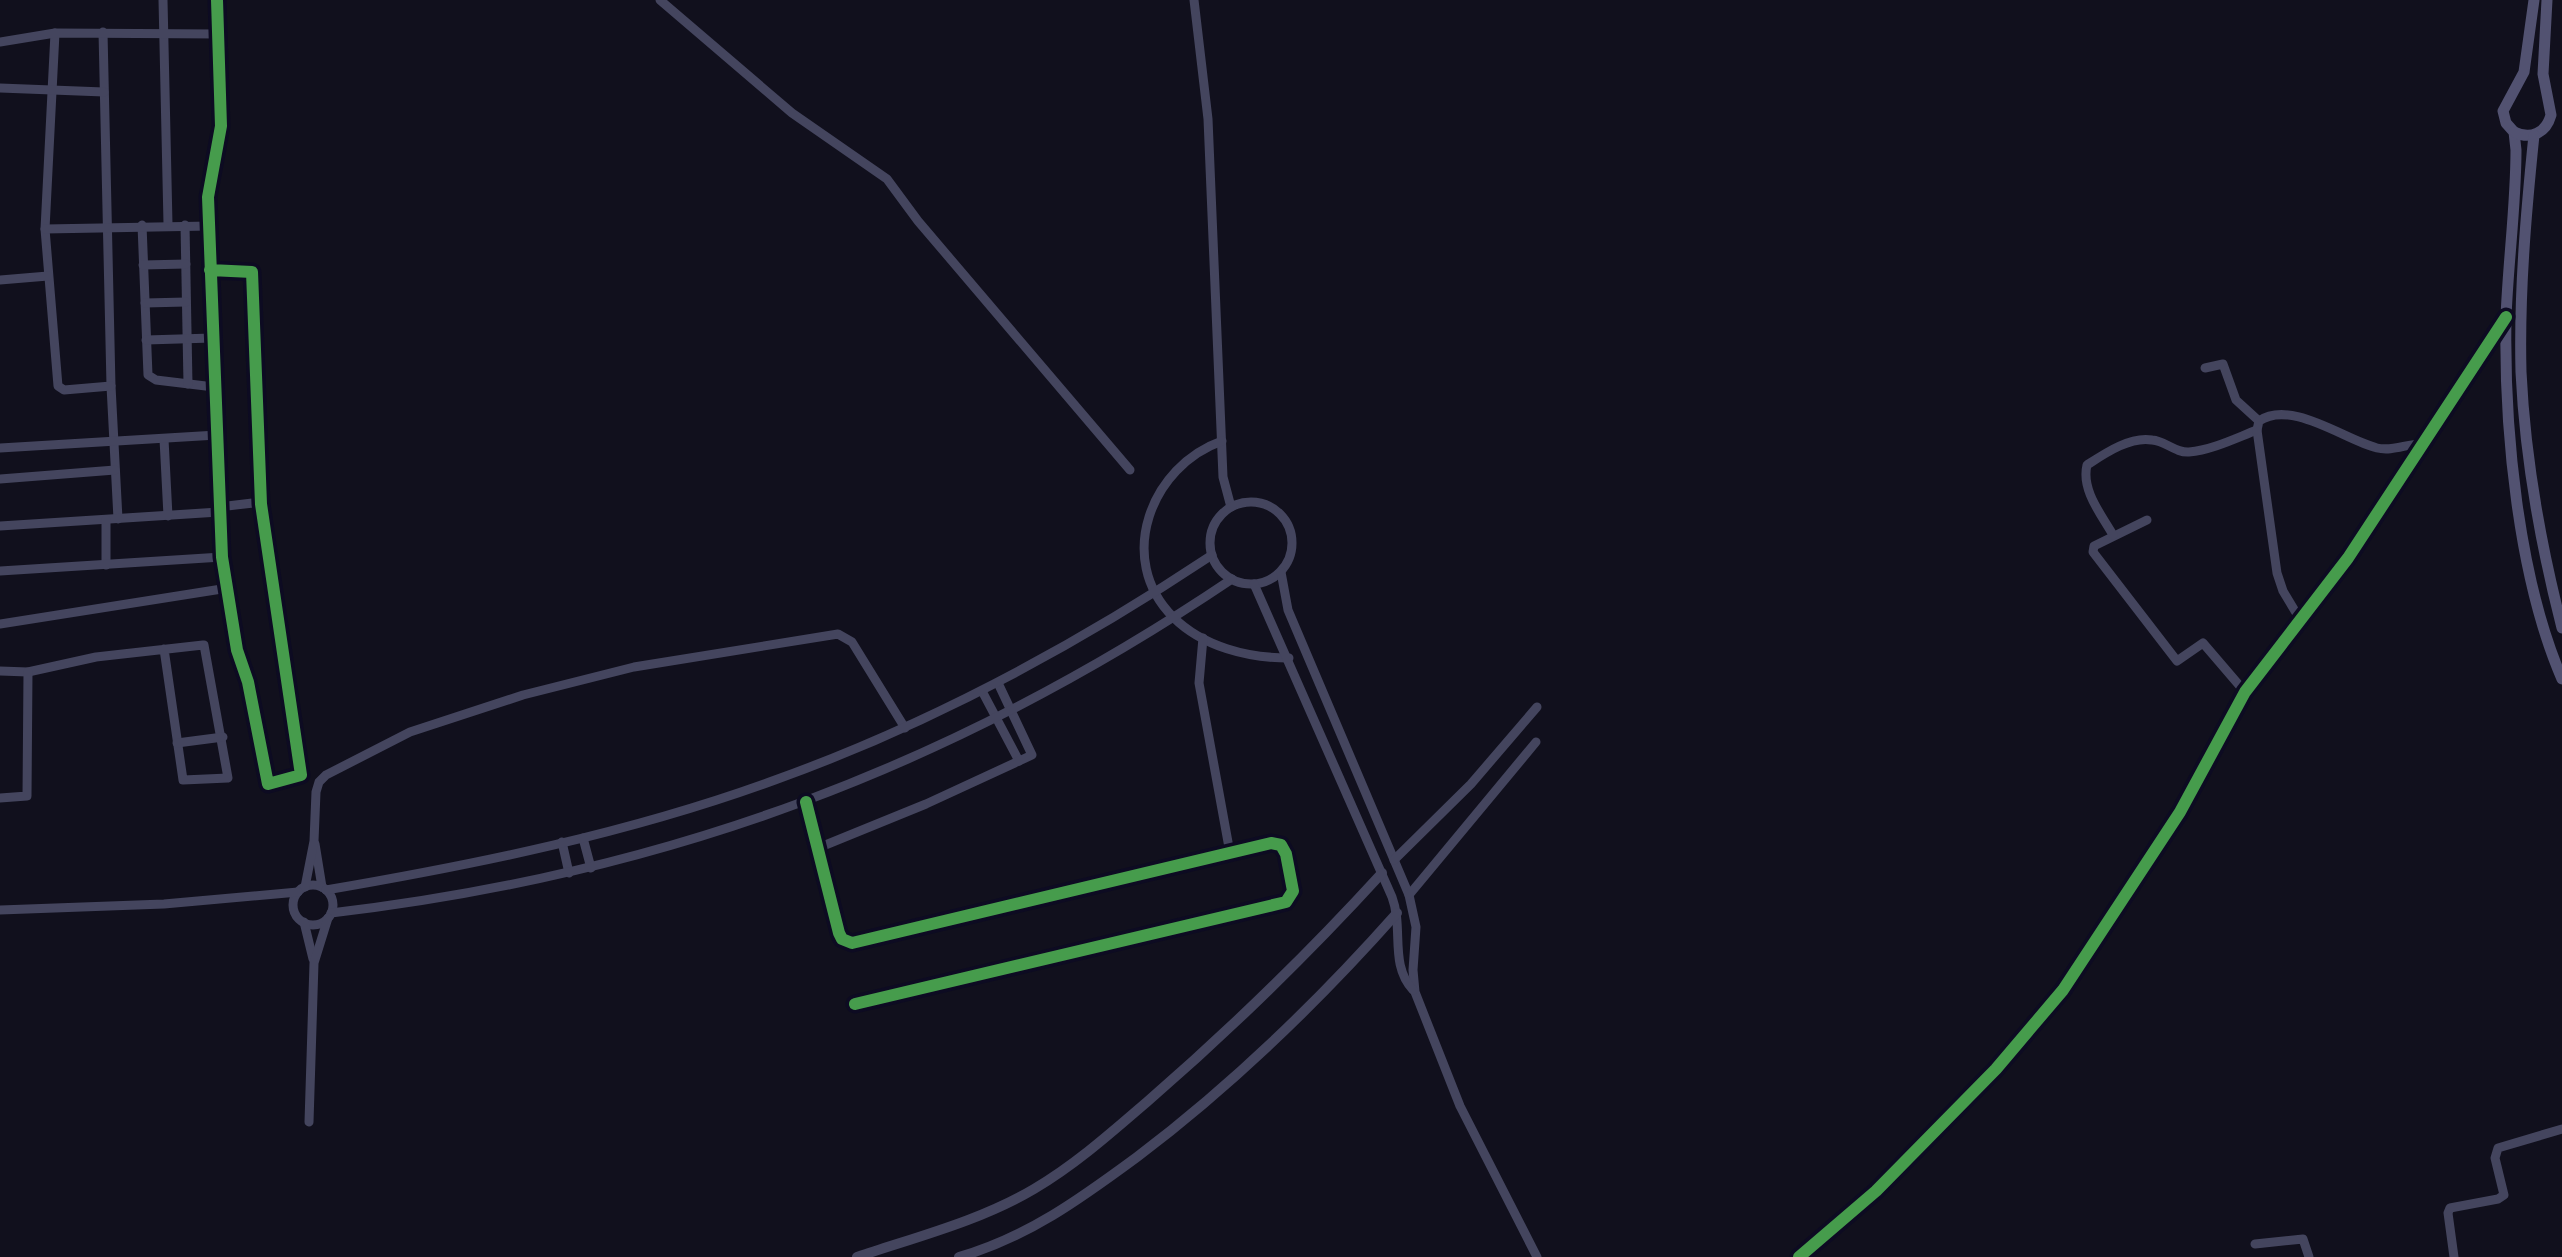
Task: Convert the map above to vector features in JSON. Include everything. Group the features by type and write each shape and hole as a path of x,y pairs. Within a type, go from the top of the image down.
{"main road":[{"path":"2534,0 2527,56 2531,91 2551,108 2549,122 2534,135 2521,304 2522,373 2540,521 2562,628"},
{"path":"2531,91 2543,56 2547,0"},
{"path":"2531,91 2507,100 2504,111 2506,123 2514,132 2516,172 2506,317 2509,405 2522,522 2537,609 2562,679"},
{"path":"2514,132 2534,135"}],"street":[{"path":"163,0 168,224"},
{"path":"210,270 252,272 260,502 300,776 266,783 248,682 237,650 222,557 212,338 210,270 209,185 222,126 217,0"},
{"path":"660,0 792,113 887,179 918,221 1130,470"},
{"path":"1194,0 1208,119 1224,484 1231,506"},
{"path":"103,32 115,441 106,564"},
{"path":"0,42 103,32 218,34"},
{"path":"54,34 46,229 58,386 64,390 111,386"},
{"path":"0,88 104,92"},
{"path":"142,225 146,368 150,378 214,387"},
{"path":"185,225 188,384"},
{"path":"46,229 210,226"},
{"path":"143,265 186,264"},
{"path":"0,280 48,276"},
{"path":"144,302 186,302"},
{"path":"1799,1257 1876,1191 1996,1070 2063,990 2180,812 2246,692 2348,558 2506,317"},
{"path":"146,340 212,338"},
{"path":"2205,368 2222,363 2236,400 2258,426 2277,573 2301,621"},
{"path":"2113,535 2094,502 2085,477 2087,465 2141,440 2156,440 2176,450 2192,452 2258,426 2275,414 2386,449 2423,444"},
{"path":"0,448 216,435"},
{"path":"164,439 168,516"},
{"path":"1222,441 1181,464 1153,501 1144,547 1148,570 1156,592 1174,618 1203,638 1244,654 1288,658"},
{"path":"0,479 115,470"},
{"path":"0,526 168,516 260,502"},
{"path":"1260,502 1284,518 1293,545 1281,572 1254,584 1232,579 1221,570 1212,555 1212,529 1231,506 1260,502"},
{"path":"2147,520 2094,546 2093,552 2178,662 2203,644 2246,692"},
{"path":"0,910 164,904 324,889 583,838 738,793 905,728 998,683 1156,592 1212,555"},
{"path":"0,572 222,557"},
{"path":"1281,572 1288,610 1409,895 1414,916 1415,992"},
{"path":"905,728 852,642 842,635 670,660 523,695 400,736 322,778 316,792 314,841 302,889 293,906 296,916 304,922 319,924 329,915 447,897 591,868 714,834 806,802 898,766 1012,712 1174,618 1232,579"},
{"path":"1254,584 1397,913 1400,968 1415,992 1460,1106 1538,1257"},
{"path":"0,624 228,588"},
{"path":"1203,638 1199,682 1230,853"},
{"path":"0,671 28,672 96,657 164,649 206,646 228,778 184,782 164,649"},
{"path":"0,798 27,796 28,672"},
{"path":"818,848 1032,755 998,683"},
{"path":"982,691 1019,761"},
{"path":"857,1257 992,1210 1034,1190 1068,1166 1235,1024 1392,856 1471,784 1537,707"},
{"path":"177,742 223,737"},
{"path":"1409,895 1536,742"},
{"path":"806,802 840,936 852,943 1271,843 1281,845 1290,870 1292,898 1283,903 856,1004"},
{"path":"583,838 591,868"},
{"path":"314,841 324,889 332,898 314,962"},
{"path":"562,842 569,873"},
{"path":"960,1257 1006,1241 1056,1216 1150,1147 1264,1050 1333,984 1397,913"},
{"path":"304,922 314,962 310,1122"},
{"path":"1398,947 1415,948"},
{"path":"2454,1257 2449,1210 2504,1196 2494,1158 2498,1148 2562,1130"},
{"path":"2255,1244 2303,1239 2308,1257"}],"cycle path":[{"path":"210,270 252,272 261,504 301,775 268,784 248,682 237,650 222,557 208,197 221,126 217,0"},
{"path":"1799,1257 1876,1191 1996,1069 2063,990 2180,812 2245,692 2348,558 2506,317"},
{"path":"806,802 839,933 852,943 1271,843 1281,845 1286,854 1293,891 1286,902 855,1004"}]}
